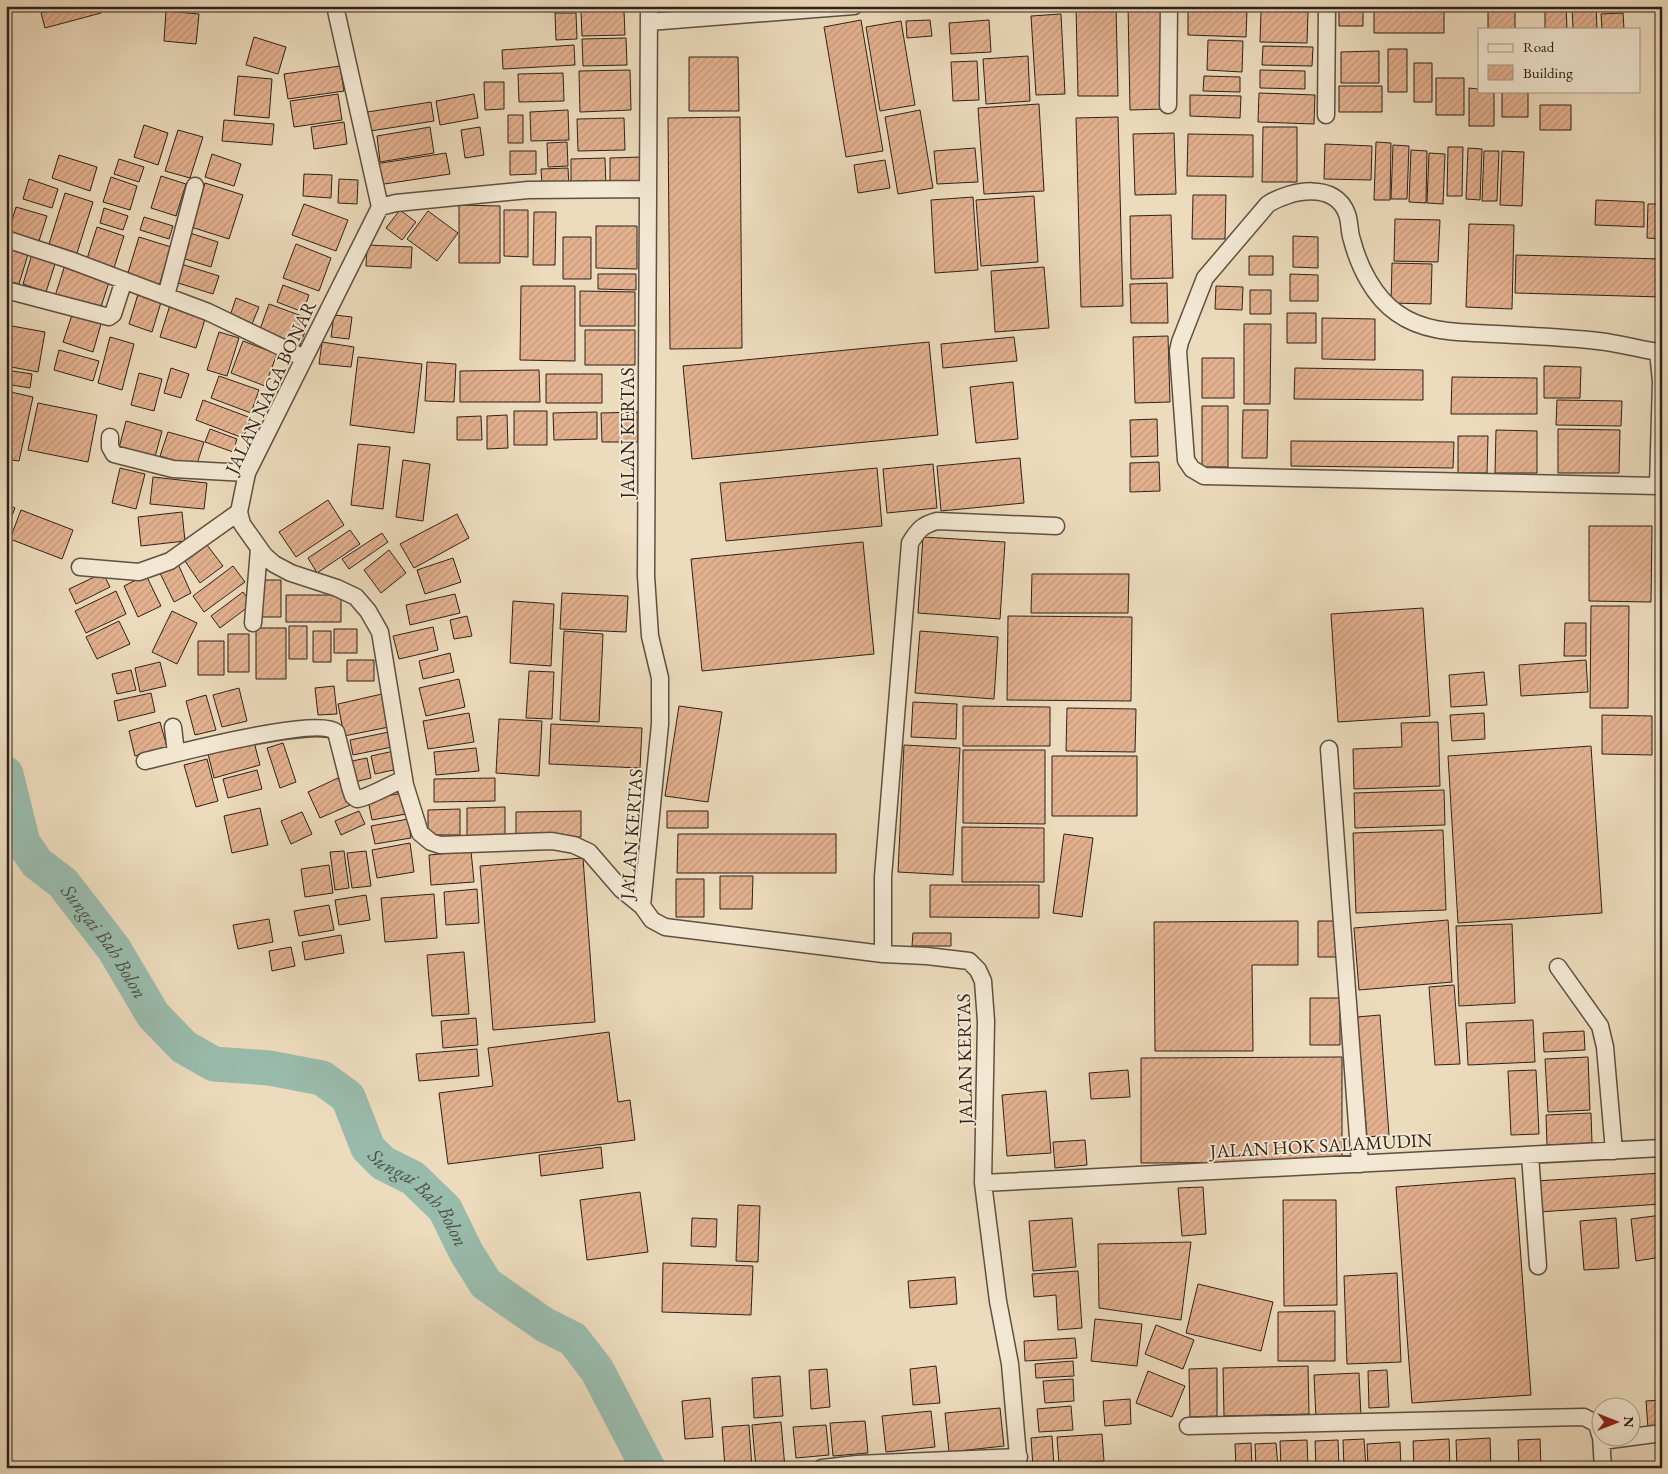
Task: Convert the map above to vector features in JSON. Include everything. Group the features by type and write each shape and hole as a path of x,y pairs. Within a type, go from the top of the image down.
{"street":[{"path":"335,6 380,207 396,203 528,190 648,189"},
{"path":"649,14 853,6"},
{"path":"1168,105 1169,6"},
{"path":"1326,115 1327,6"},
{"name":"JALAN KERTAS","path":"649,14 646,576 650,636 660,678 660,724 642,906 652,920 665,927 883,954 927,956 969,961 978,970 983,981 986,1021 983,1183 998,1301 1010,1364 1019,1462"},
{"path":"166,296 195,186"},
{"path":"1301,191 1319,191 1335,198 1347,213 1358,261 1374,290 1388,307 1410,320 1436,330 1601,341 1660,352 1660,486 1204,476 1192,469 1186,460 1178,351 1205,278 1268,204 1282,195 1301,191"},
{"name":"JALAN NAGA BONAR","path":"239,512 248,474 380,207"},
{"path":"6,239 124,280 208,312 304,358"},
{"path":"6,290 108,317 113,314 124,280"},
{"path":"110,437 110,447 114,454 173,469 248,474"},
{"path":"80,567 139,572 170,561 239,512 242,524 259,549 274,564 290,573 337,588 356,597 368,611 380,632 404,779 420,833 431,842 440,845 552,841 574,845 589,852 621,889 642,906"},
{"path":"883,954 882,877 910,543 918,528 937,521 1056,526"},
{"path":"253,623 259,549"},
{"path":"173,727 176,753"},
{"path":"145,762 176,753 291,729 323,727 332,728 336,732 353,796 363,799 379,789 404,779"},
{"path":"1329,749 1360,1164"},
{"path":"1558,967 1600,1026 1605,1047 1614,1151"},
{"name":"JALAN HOK SALAMUDIN","path":"983,1183 1662,1148"},
{"path":"1530,1155 1538,1266"},
{"path":"1188,1426 1584,1417 1590,1420"},
{"path":"1640,1435 1662,1433"},
{"path":"1602,1446 1603,1468"},
{"path":"822,1468 1019,1462"}],"building":[{"path":"66,6 99,6 101,13 45,28 41,13"},
{"path":"578,6 630,6 631,7 578,8"},
{"path":"1076,6 1116,6 1118,96 1078,96"},
{"path":"1128,6 1164,6 1166,109 1130,110"},
{"path":"1255,6 1300,6 1300,9 1255,8"},
{"path":"1339,6 1363,6 1363,26 1339,26"},
{"path":"1374,6 1444,6 1444,33 1374,33"},
{"path":"1488,6 1515,6 1515,28 1488,28"},
{"path":"1545,6 1566,6 1567,28 1545,28"},
{"path":"1572,6 1596,6 1597,28 1573,28"},
{"path":"1603,6 1653,6 1653,7 1603,8"},
{"path":"1658,6 1662,6 1662,19 1659,19"},
{"path":"1188,8 1247,10 1246,37 1188,35"},
{"path":"166,11 199,14 196,44 164,41"},
{"path":"581,11 624,11 625,35 582,36"},
{"path":"1261,11 1308,12 1307,43 1260,42"},
{"path":"555,13 576,13 577,39 556,40"},
{"path":"1623,13 1624,28 1602,28 1601,14"},
{"path":"1061,14 1065,94 1036,95 1031,16"},
{"path":"861,20 883,151 846,157 824,27"},
{"path":"930,20 932,36 907,38 906,21"},
{"path":"989,20 991,52 951,54 949,23"},
{"path":"901,21 915,105 880,111 866,27"},
{"path":"254,37 286,47 278,74 246,65"},
{"path":"626,38 627,65 583,66 582,39"},
{"path":"1208,40 1243,41 1242,72 1207,70"},
{"path":"574,45 575,65 503,69 502,50"},
{"path":"1263,46 1313,47 1312,66 1262,65"},
{"path":"1388,49 1407,49 1407,92 1388,92"},
{"path":"1379,51 1379,83 1341,83 1341,52"},
{"path":"1028,56 1030,101 986,104 983,59"},
{"path":"689,57 738,57 739,111 689,111"},
{"path":"977,61 979,100 953,101 951,62"},
{"path":"1414,63 1432,63 1432,102 1414,102"},
{"path":"340,66 344,91 288,99 284,74"},
{"path":"630,70 631,110 580,112 579,71"},
{"path":"1260,70 1305,71 1305,89 1260,88"},
{"path":"563,73 564,101 519,102 518,74"},
{"path":"238,76 272,79 269,118 234,115"},
{"path":"1204,76 1240,77 1240,92 1203,91"},
{"path":"1436,78 1464,78 1464,115 1436,115"},
{"path":"484,82 504,82 504,109 485,110"},
{"path":"1339,86 1382,86 1382,112 1339,112"},
{"path":"1469,88 1478,89 1478,92 1494,92 1494,126 1469,126"},
{"path":"1502,92 1528,92 1528,117 1502,117"},
{"path":"1259,93 1315,95 1314,124 1258,122"},
{"path":"338,94 342,120 294,127 290,101"},
{"path":"474,94 478,118 440,125 436,101"},
{"path":"1190,95 1241,96 1240,118 1190,116"},
{"path":"431,102 434,121 364,132 361,113"},
{"path":"1039,104 1044,191 984,194 978,108"},
{"path":"1540,105 1571,105 1571,130 1540,130"},
{"path":"568,110 569,140 531,141 530,112"},
{"path":"920,110 933,188 898,194 885,117"},
{"path":"508,115 523,115 523,143 508,143"},
{"path":"740,117 742,348 670,349 668,118"},
{"path":"1118,117 1123,306 1081,307 1076,118"},
{"path":"624,118 625,150 578,151 577,119"},
{"path":"224,120 274,124 272,145 222,141"},
{"path":"344,122 347,144 314,149 311,127"},
{"path":"144,125 168,133 158,165 134,157"},
{"path":"430,127 434,153 380,162 377,136"},
{"path":"480,127 484,155 465,158 461,130"},
{"path":"1263,127 1297,127 1297,182 1262,182"},
{"path":"178,130 203,137 190,178 165,171"},
{"path":"1174,133 1176,194 1135,195 1133,134"},
{"path":"1188,134 1253,135 1253,177 1187,176"},
{"path":"567,142 568,166 548,167 547,143"},
{"path":"1376,142 1391,143 1390,200 1374,200"},
{"path":"1325,144 1372,146 1371,180 1324,179"},
{"path":"1393,145 1409,146 1407,199 1391,199"},
{"path":"1448,147 1463,147 1462,196 1447,196"},
{"path":"975,148 978,182 937,184 934,151"},
{"path":"1468,148 1482,149 1480,200 1466,199"},
{"path":"1411,150 1427,151 1426,203 1409,202"},
{"path":"510,151 536,151 536,174 510,175"},
{"path":"1484,151 1499,151 1497,201 1482,201"},
{"path":"1502,151 1524,152 1522,206 1500,205"},
{"path":"446,153 450,174 378,185 375,164"},
{"path":"1429,153 1445,154 1443,204 1427,203"},
{"path":"212,154 241,164 234,186 205,177"},
{"path":"59,155 97,167 90,191 52,178"},
{"path":"641,157 642,182 610,183 610,158"},
{"path":"605,158 606,187 571,188 571,159"},
{"path":"119,159 144,167 139,182 114,174"},
{"path":"885,160 890,188 858,193 854,165"},
{"path":"568,168 569,186 542,186 541,169"},
{"path":"304,174 332,175 331,198 303,196"},
{"path":"161,176 186,184 176,216 151,208"},
{"path":"111,177 137,186 130,210 103,202"},
{"path":"29,179 58,189 52,208 23,199"},
{"path":"339,179 358,180 357,204 338,203"},
{"path":"205,183 243,195 229,239 191,227"},
{"path":"65,193 93,202 77,253 49,244"},
{"path":"1193,195 1226,195 1225,239 1192,239"},
{"path":"1034,196 1038,262 981,266 976,200"},
{"path":"973,197 978,270 935,273 931,200"},
{"path":"1596,200 1644,202 1644,227 1595,225"},
{"path":"304,204 348,220 336,251 292,235"},
{"path":"1648,204 1662,204 1662,239 1647,238"},
{"path":"459,205 500,206 500,263 459,263"},
{"path":"16,207 47,216 37,247 7,237"},
{"path":"104,208 128,216 123,230 100,223"},
{"path":"400,210 416,222 402,240 386,228"},
{"path":"504,210 528,210 528,257 504,256"},
{"path":"428,211 458,233 437,261 407,239"},
{"path":"534,212 556,212 555,265 533,265"},
{"path":"1171,215 1173,278 1131,279 1130,216"},
{"path":"144,217 173,226 169,239 140,230"},
{"path":"1395,219 1440,220 1438,262 1394,261"},
{"path":"1469,224 1514,225 1512,309 1466,307"},
{"path":"596,226 637,226 637,269 596,268"},
{"path":"97,227 124,236 113,271 86,262"},
{"path":"190,233 218,242 211,267 182,258"},
{"path":"1293,236 1318,237 1318,268 1293,267"},
{"path":"139,237 171,247 159,286 127,276"},
{"path":"563,237 591,237 591,279 563,279"},
{"path":"6,244 29,251 19,284 6,280"},
{"path":"296,244 331,258 319,291 283,278"},
{"path":"367,245 412,247 411,268 366,266"},
{"path":"32,254 56,261 46,292 23,284"},
{"path":"1516,255 1662,259 1662,297 1515,293"},
{"path":"1249,256 1273,256 1273,275 1249,275"},
{"path":"1392,263 1432,264 1431,304 1391,303"},
{"path":"181,264 219,276 213,294 175,282"},
{"path":"65,265 110,279 99,313 54,299"},
{"path":"1044,267 1049,328 995,332 991,271"},
{"path":"598,274 636,274 636,290 598,289"},
{"path":"1290,274 1318,275 1318,301 1290,301"},
{"path":"1167,283 1168,323 1131,323 1130,284"},
{"path":"283,285 309,295 303,312 277,302"},
{"path":"521,286 575,286 575,361 520,360"},
{"path":"1216,286 1243,287 1242,310 1215,309"},
{"path":"1250,290 1271,290 1271,314 1250,314"},
{"path":"139,291 162,299 152,332 129,324"},
{"path":"580,291 635,292 635,326 580,326"},
{"path":"236,298 259,307 252,324 230,316"},
{"path":"269,304 310,319 298,350 258,335"},
{"path":"170,305 206,316 196,348 160,337"},
{"path":"1287,313 1316,313 1316,343 1287,343"},
{"path":"72,315 101,324 93,352 63,342"},
{"path":"334,315 352,317 349,339 331,337"},
{"path":"1322,318 1375,319 1375,360 1322,359"},
{"path":"1244,324 1271,324 1270,404 1244,404"},
{"path":"12,326 45,332 38,372 6,366"},
{"path":"585,330 635,330 635,365 585,365"},
{"path":"219,332 239,338 227,376 207,370"},
{"path":"1168,336 1170,402 1135,403 1133,337"},
{"path":"110,337 134,344 122,390 98,383"},
{"path":"1014,337 1017,361 943,368 941,344"},
{"path":"243,341 277,354 265,386 231,373"},
{"path":"322,342 354,347 351,367 319,364"},
{"path":"929,342 938,435 692,459 683,366"},
{"path":"59,350 99,361 93,381 54,370"},
{"path":"358,357 422,364 414,433 350,425"},
{"path":"1202,358 1234,358 1234,398 1202,398"},
{"path":"427,362 456,364 454,402 425,401"},
{"path":"1544,366 1581,367 1580,398 1544,398"},
{"path":"171,368 189,374 181,398 164,393"},
{"path":"1295,368 1423,370 1423,400 1294,399"},
{"path":"6,370 32,374 30,388 6,384"},
{"path":"539,370 540,402 460,402 460,371"},
{"path":"139,373 162,379 154,411 131,405"},
{"path":"546,374 602,374 602,403 546,403"},
{"path":"219,376 259,390 251,413 211,398"},
{"path":"1452,377 1537,378 1537,414 1451,414"},
{"path":"1013,382 1018,439 976,443 970,387"},
{"path":"6,391 33,397 19,461 6,459"},
{"path":"203,400 251,418 243,438 196,420"},
{"path":"1557,400 1622,401 1621,426 1556,425"},
{"path":"38,403 97,415 88,462 28,450"},
{"path":"1202,406 1228,406 1228,467 1202,467"},
{"path":"1243,410 1268,410 1267,458 1242,458"},
{"path":"514,411 547,411 547,445 514,445"},
{"path":"597,412 597,439 554,440 553,413"},
{"path":"638,412 638,442 602,442 601,413"},
{"path":"507,415 508,448 487,449 487,416"},
{"path":"481,416 482,440 457,440 457,417"},
{"path":"1157,419 1158,456 1131,457 1130,420"},
{"path":"126,421 162,431 155,457 119,448"},
{"path":"210,429 237,439 233,452 205,442"},
{"path":"1558,429 1620,430 1619,473 1558,473"},
{"path":"1496,430 1537,431 1537,473 1495,473"},
{"path":"168,432 204,442 196,467 160,456"},
{"path":"1458,436 1488,436 1487,473 1458,473"},
{"path":"1291,441 1454,442 1453,468 1291,466"},
{"path":"358,444 390,447 383,509 351,505"},
{"path":"1020,458 1024,503 941,511 937,466"},
{"path":"403,460 430,464 423,521 396,517"},
{"path":"1159,462 1160,491 1130,492 1130,463"},
{"path":"933,464 937,508 887,513 883,469"},
{"path":"120,468 145,474 136,509 112,503"},
{"path":"877,468 882,526 726,541 720,483"},
{"path":"153,477 207,483 204,509 150,504"},
{"path":"328,500 344,525 296,557 279,532"},
{"path":"6,505 15,508 6,531"},
{"path":"21,510 73,530 62,559 10,539"},
{"path":"182,512 185,541 141,546 138,517"},
{"path":"457,514 469,538 414,568 400,544"},
{"path":"1589,526 1652,526 1651,602 1589,601"},
{"path":"350,530 360,544 317,573 308,558"},
{"path":"382,533 388,542 349,569 342,559"},
{"path":"923,537 1005,542 1000,619 918,613"},
{"path":"863,542 874,654 702,671 691,559"},
{"path":"207,545 223,566 200,583 185,561"},
{"path":"389,550 406,573 381,593 364,570"},
{"path":"453,558 461,582 425,594 417,570"},
{"path":"178,564 191,593 174,602 160,573"},
{"path":"233,566 245,582 204,612 193,596"},
{"path":"103,573 110,587 76,604 69,589"},
{"path":"1032,574 1129,574 1128,613 1031,613"},
{"path":"146,575 161,606 138,617 124,586"},
{"path":"261,580 281,580 281,617 261,617"},
{"path":"116,591 126,614 86,633 75,611"},
{"path":"243,592 252,604 220,628 211,616"},
{"path":"562,593 628,596 626,632 560,629"},
{"path":"455,594 460,613 410,625 406,605"},
{"path":"286,595 341,595 341,622 286,622"},
{"path":"513,601 554,604 551,666 510,663"},
{"path":"1591,606 1629,606 1628,708 1590,708"},
{"path":"1423,608 1430,716 1338,722 1331,614"},
{"path":"172,611 197,623 177,664 152,652"},
{"path":"467,616 472,636 454,639 450,620"},
{"path":"1008,616 1132,617 1131,701 1007,700"},
{"path":"119,621 130,644 97,659 86,637"},
{"path":"1565,623 1586,623 1586,656 1564,656"},
{"path":"289,626 307,626 307,659 289,659"},
{"path":"433,627 438,650 399,659 393,636"},
{"path":"256,628 286,628 286,679 256,679"},
{"path":"334,629 357,629 357,653 334,653"},
{"path":"313,631 331,631 331,662 313,662"},
{"path":"564,631 603,634 599,722 560,720"},
{"path":"920,631 998,637 994,699 915,693"},
{"path":"228,634 249,634 249,672 228,672"},
{"path":"198,641 224,641 224,675 198,675"},
{"path":"450,653 454,672 423,679 419,661"},
{"path":"347,660 374,660 374,681 347,681"},
{"path":"1586,660 1588,692 1521,696 1519,665"},
{"path":"160,662 166,686 140,692 135,668"},
{"path":"131,670 136,690 117,694 112,674"},
{"path":"529,671 554,672 552,719 526,718"},
{"path":"1484,672 1487,705 1451,707 1449,675"},
{"path":"459,679 465,707 426,716 419,688"},
{"path":"334,686 337,714 318,715 315,688"},
{"path":"239,688 247,721 222,727 213,695"},
{"path":"151,693 155,712 118,721 114,701"},
{"path":"382,694 389,727 344,736 338,704"},
{"path":"206,695 216,730 195,735 186,701"},
{"path":"913,702 957,704 956,739 911,737"},
{"path":"679,706 722,712 708,802 665,796"},
{"path":"963,706 1050,707 1050,746 963,746"},
{"path":"1067,708 1136,709 1135,752 1066,751"},
{"path":"469,713 474,742 428,749 423,721"},
{"path":"1484,713 1485,739 1452,741 1450,715"},
{"path":"1602,715 1652,716 1652,755 1602,754"},
{"path":"499,719 542,721 539,776 496,773"},
{"path":"160,722 167,747 135,756 129,731"},
{"path":"1438,722 1440,786 1354,789 1353,749 1402,747 1401,723"},
{"path":"551,724 642,728 640,768 549,764"},
{"path":"389,732 392,747 353,755 350,740"},
{"path":"253,738 260,765 214,778 207,750"},
{"path":"283,743 296,782 280,788 267,748"},
{"path":"904,745 960,748 953,875 898,872"},
{"path":"1591,746 1602,913 1458,923 1448,756"},
{"path":"476,748 479,771 436,775 434,752"},
{"path":"963,750 1045,750 1045,824 963,823"},
{"path":"394,751 398,769 375,774 371,756"},
{"path":"1052,756 1137,756 1137,816 1052,816"},
{"path":"367,758 371,778 351,783 347,762"},
{"path":"207,759 218,801 196,807 184,765"},
{"path":"257,770 262,789 228,798 223,779"},
{"path":"338,778 350,805 320,818 308,792"},
{"path":"495,778 495,801 434,802 434,779"},
{"path":"1444,790 1445,825 1355,828 1354,793"},
{"path":"402,793 406,814 372,820 368,800"},
{"path":"505,807 505,836 467,836 467,808"},
{"path":"260,808 268,845 232,853 224,816"},
{"path":"460,809 460,835 428,835 428,810"},
{"path":"359,811 365,824 341,835 335,821"},
{"path":"581,811 581,837 516,838 516,812"},
{"path":"667,811 708,811 708,828 667,828"},
{"path":"302,812 312,834 291,844 281,821"},
{"path":"408,819 411,838 375,844 371,826"},
{"path":"962,827 1044,828 1044,882 962,882"},
{"path":"1443,830 1446,910 1356,913 1353,833"},
{"path":"678,834 836,834 836,873 677,873"},
{"path":"1064,834 1093,838 1082,917 1053,913"},
{"path":"410,843 414,872 377,878 372,850"},
{"path":"344,851 349,888 335,890 330,852"},
{"path":"366,851 371,886 352,888 347,853"},
{"path":"471,851 474,882 431,885 429,855"},
{"path":"583,858 595,1022 493,1030 480,866"},
{"path":"329,865 333,893 305,897 301,869"},
{"path":"720,876 753,876 752,909 720,909"},
{"path":"676,879 704,879 704,917 676,917"},
{"path":"930,885 1039,885 1039,918 930,917"},
{"path":"477,889 479,923 446,925 444,892"},
{"path":"434,894 437,938 385,942 381,898"},
{"path":"366,895 370,920 339,925 335,900"},
{"path":"329,905 334,930 299,936 294,911"},
{"path":"269,919 273,942 238,949 233,925"},
{"path":"1448,920 1452,982 1359,990 1354,928"},
{"path":"1298,921 1298,965 1252,965 1253,1051 1155,1051 1154,922"},
{"path":"1318,921 1337,921 1337,957 1318,957"},
{"path":"1512,924 1515,1003 1459,1006 1456,926"},
{"path":"913,933 951,933 951,946 912,946"},
{"path":"341,935 344,953 305,960 302,942"},
{"path":"291,947 295,966 272,971 269,951"},
{"path":"464,952 469,1014 432,1016 427,955"},
{"path":"1454,985 1460,1064 1435,1065 1429,987"},
{"path":"1310,998 1340,998 1340,1045 1310,1045"},
{"path":"1380,1015 1389,1135 1367,1137 1357,1017"},
{"path":"476,1018 478,1045 443,1048 441,1021"},
{"path":"1533,1020 1535,1062 1468,1065 1466,1023"},
{"path":"1584,1031 1585,1050 1544,1052 1543,1033"},
{"path":"609,1032 618,1102 630,1100 635,1140 448,1164 439,1093 493,1086 488,1048"},
{"path":"477,1049 479,1076 419,1081 416,1054"},
{"path":"1342,1057 1342,1162 1141,1163 1141,1058"},
{"path":"1588,1057 1590,1110 1548,1112 1545,1059"},
{"path":"1128,1070 1130,1097 1091,1099 1089,1073"},
{"path":"1536,1070 1539,1134 1511,1135 1508,1071"},
{"path":"1046,1091 1051,1153 1007,1156 1002,1095"},
{"path":"1591,1113 1592,1143 1547,1145 1546,1115"},
{"path":"1085,1140 1087,1165 1055,1168 1053,1142"},
{"path":"601,1147 603,1168 541,1176 539,1155"},
{"path":"1662,1173 1662,1204 1538,1212 1536,1181"},
{"path":"1515,1178 1531,1395 1412,1403 1396,1187"},
{"path":"1203,1187 1206,1234 1182,1236 1178,1188"},
{"path":"640,1192 648,1252 587,1260 580,1200"},
{"path":"1283,1200 1336,1200 1337,1305 1284,1306"},
{"path":"738,1205 760,1206 758,1262 736,1261"},
{"path":"1662,1215 1662,1257 1636,1261 1631,1219"},
{"path":"692,1218 717,1219 716,1247 691,1246"},
{"path":"1072,1218 1076,1267 1033,1271 1029,1221"},
{"path":"1616,1218 1619,1268 1584,1270 1580,1221"},
{"path":"1191,1242 1181,1320 1099,1308 1098,1244"},
{"path":"663,1263 753,1266 751,1315 662,1312"},
{"path":"1078,1271 1082,1328 1058,1330 1056,1295 1034,1297 1032,1274"},
{"path":"1397,1273 1401,1362 1347,1364 1344,1276"},
{"path":"955,1277 957,1304 910,1308 908,1281"},
{"path":"1198,1284 1273,1302 1261,1351 1186,1333"},
{"path":"1335,1311 1335,1361 1278,1361 1278,1312"},
{"path":"1095,1319 1142,1324 1137,1366 1091,1361"},
{"path":"1156,1325 1194,1340 1183,1369 1145,1354"},
{"path":"1075,1338 1077,1358 1025,1361 1024,1341"},
{"path":"1073,1361 1074,1376 1036,1378 1035,1364"},
{"path":"936,1366 940,1403 913,1405 910,1369"},
{"path":"1308,1366 1309,1414 1224,1416 1223,1368"},
{"path":"1217,1368 1217,1416 1190,1417 1189,1369"},
{"path":"827,1369 830,1407 811,1409 809,1370"},
{"path":"1387,1370 1389,1407 1369,1408 1368,1371"},
{"path":"1148,1371 1185,1386 1172,1417 1136,1403"},
{"path":"1359,1373 1361,1417 1316,1419 1314,1375"},
{"path":"780,1376 783,1416 754,1418 752,1378"},
{"path":"1073,1379 1074,1401 1045,1403 1043,1381"},
{"path":"710,1398 713,1437 685,1439 682,1401"},
{"path":"1130,1399 1131,1424 1105,1426 1103,1401"},
{"path":"1662,1400 1662,1427 1648,1428 1646,1401"},
{"path":"1071,1406 1073,1430 1039,1432 1037,1409"},
{"path":"1000,1408 1004,1446 949,1452 945,1413"},
{"path":"931,1411 935,1447 886,1452 882,1416"},
{"path":"865,1421 868,1453 833,1456 830,1423"},
{"path":"781,1422 785,1468 756,1468 752,1425"},
{"path":"749,1425 752,1468 725,1468 722,1427"},
{"path":"826,1425 829,1455 796,1458 793,1427"},
{"path":"1102,1434 1104,1461 1059,1464 1057,1437"},
{"path":"1052,1436 1054,1466 1033,1467 1031,1438"},
{"path":"1490,1438 1491,1468 1457,1468 1456,1440"},
{"path":"1364,1439 1366,1468 1344,1468 1343,1440"},
{"path":"1449,1439 1450,1468 1414,1468 1413,1441"},
{"path":"1540,1439 1541,1468 1519,1468 1518,1440"},
{"path":"1307,1440 1308,1468 1281,1468 1280,1441"},
{"path":"1338,1440 1339,1468 1316,1468 1315,1441"},
{"path":"1400,1442 1401,1468 1368,1468 1367,1444"},
{"path":"1251,1443 1252,1468 1236,1468 1235,1444"},
{"path":"1276,1443 1278,1468 1256,1468 1255,1444"}],"waterway":[{"name":"Sungai Bah Bolon","path":"6,774 23,843 37,863 63,883 114,949 153,1015 184,1047 214,1064 269,1068 322,1078 348,1097 368,1148 383,1163 413,1178 445,1209 466,1252 486,1284 545,1325 573,1339 597,1370 648,1468"}]}
